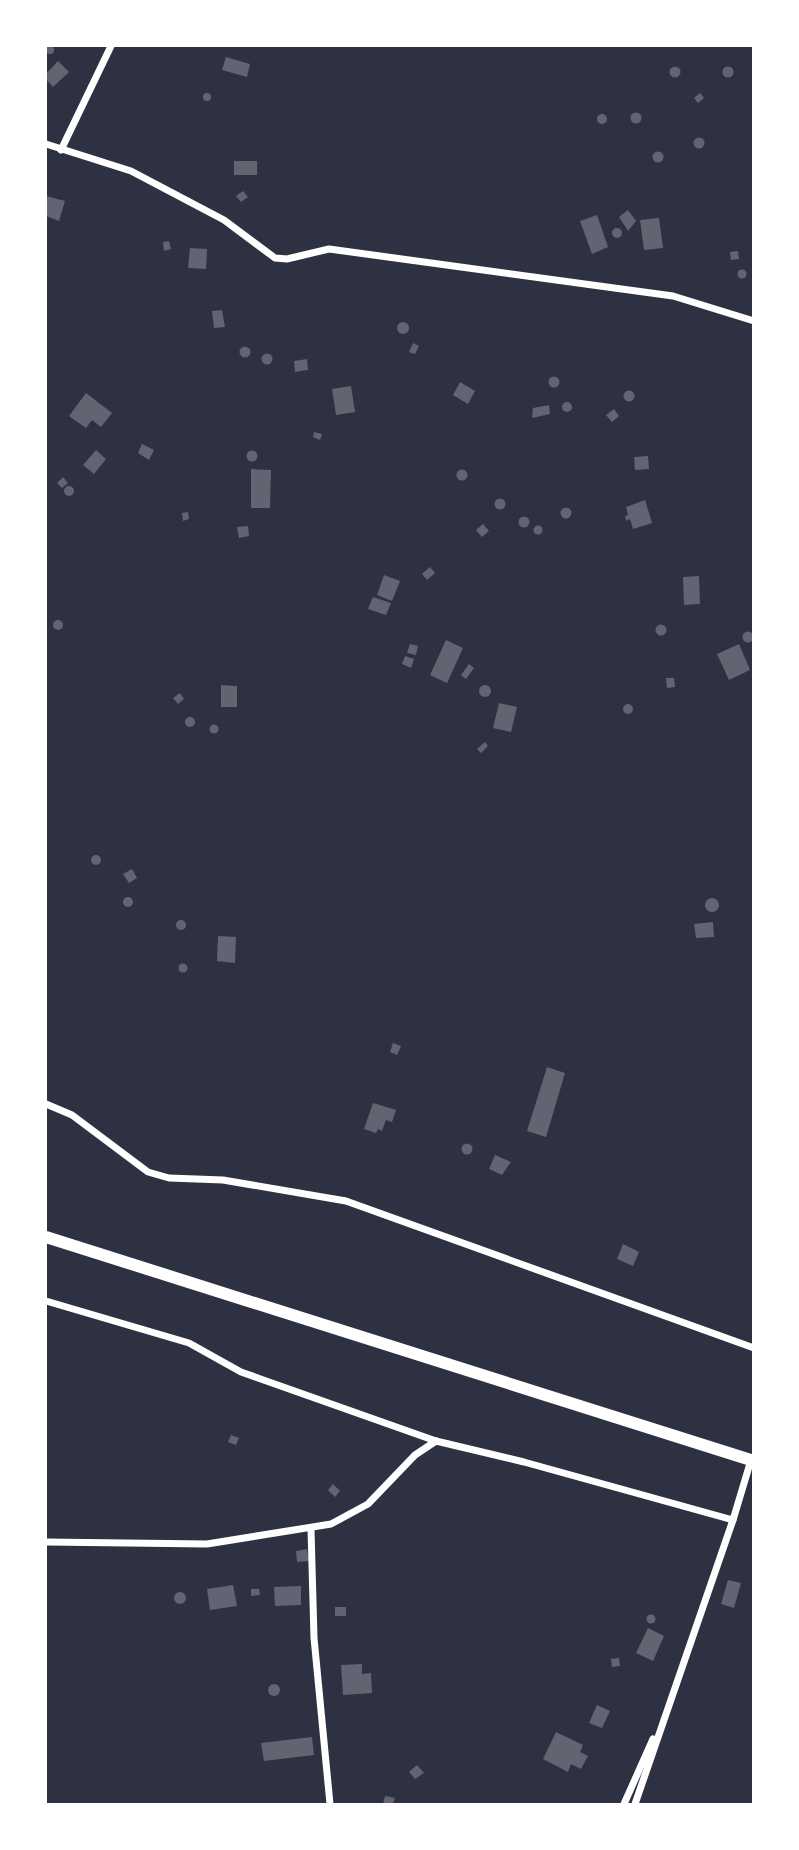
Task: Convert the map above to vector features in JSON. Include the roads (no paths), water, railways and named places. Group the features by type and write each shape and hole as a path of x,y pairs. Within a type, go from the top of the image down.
{"highway":[{"path":"46,1237 752,1460"}],"street":[{"path":"61,150 111,46"},
{"path":"46,144 131,171 224,220 275,258 287,259 329,249 673,296 754,321"},
{"path":"46,1104 72,1115 148,1172 158,1176 223,1180 346,1201 754,1348"},
{"path":"46,1301 188,1343 241,1372 436,1441 524,1461 733,1520"},
{"path":"46,1542 207,1544 311,1529 356,1513 415,1455 436,1441"},
{"path":"635,1804 752,1460"},
{"path":"311,1529 314,1638 330,1804"},
{"path":"624,1804 671,1697"}]}
